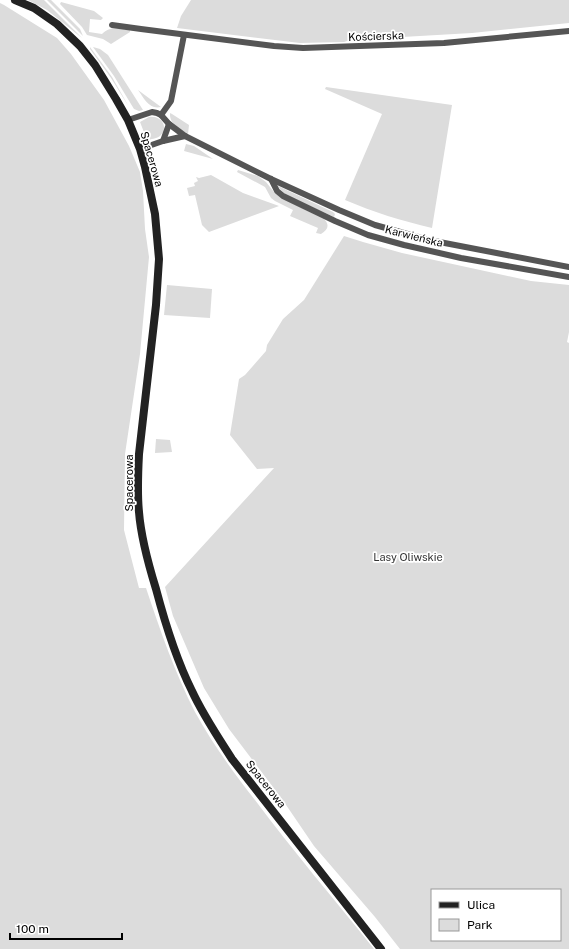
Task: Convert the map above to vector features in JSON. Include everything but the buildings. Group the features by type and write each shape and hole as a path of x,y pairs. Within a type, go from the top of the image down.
{"main road":[{"name":"Spacerowa","path":"15,0 34,8 57,24 80,46 95,65 128,120 140,149 145,168 155,214 159,259 156,305 139,454 138,510 145,550 164,620 174,649 192,692 215,733 245,776 382,949"}],"street":[{"name":"Kościerska","path":"112,25 274,46 316,48 444,43 569,31"},
{"path":"128,120 152,112 157,112 161,115 171,101 184,35"},
{"name":"Karwieńska","path":"161,115 169,124 185,136 271,179 339,210 375,224 401,233 429,240 569,267"},
{"path":"163,140 169,124"},
{"path":"140,149 163,140 185,136"},
{"name":"Karwieńska","path":"271,179 277,191 283,196 368,235 461,258 569,277"}],"green space":[{"path":"28,0 44,0 82,38 47,10"},
{"path":"47,0 51,0 80,29 83,36"},
{"path":"191,0 569,0 569,23 472,33 350,40 344,42 300,43 177,28 181,16"},
{"path":"61,2 94,11 103,18 101,20 90,19 89,32 102,34 109,29 115,28 130,30 130,32 111,44 103,39 87,35 82,27 60,4"},
{"path":"0,3 57,38 71,54 104,100 129,146 140,172 149,257 140,354 125,454 124,530 139,588 146,588 174,667 195,712 216,746 284,838 374,949 0,949"},
{"path":"90,47 112,77 129,107 111,78 90,49"},
{"path":"93,47 100,49 108,55 143,110 139,111 134,109 114,76"},
{"path":"326,87 452,105 432,228 388,216 345,200 382,114 325,89"},
{"path":"138,90 161,107 153,107 150,105"},
{"path":"170,113 189,125 188,134 173,123"},
{"path":"149,117 154,117 161,120 164,129 160,136 147,140 140,122"},
{"path":"186,144 194,146 213,159 184,151"},
{"path":"238,170 258,176 280,197 324,219 328,225 327,229 321,234 316,233 318,228 290,216 293,210 275,201 271,198 265,187 237,172"},
{"path":"211,175 243,193 279,206 209,232 202,225 195,195 189,196 187,188 195,186 194,183 198,181 196,177 199,178"},
{"path":"278,186 333,212 335,214 334,217 286,195"},
{"name":"Lasy Oliwskie","path":"344,236 402,253 531,281 569,285 569,332 567,342 569,343 569,949 400,949 375,917 314,846 282,799 229,729 204,688 173,616 165,587 274,468 257,469 230,435 239,379 245,375 266,351 267,345 283,319 304,300"},
{"path":"167,285 212,289 210,318 164,315"},
{"path":"156,439 170,440 172,452 155,453"}]}
